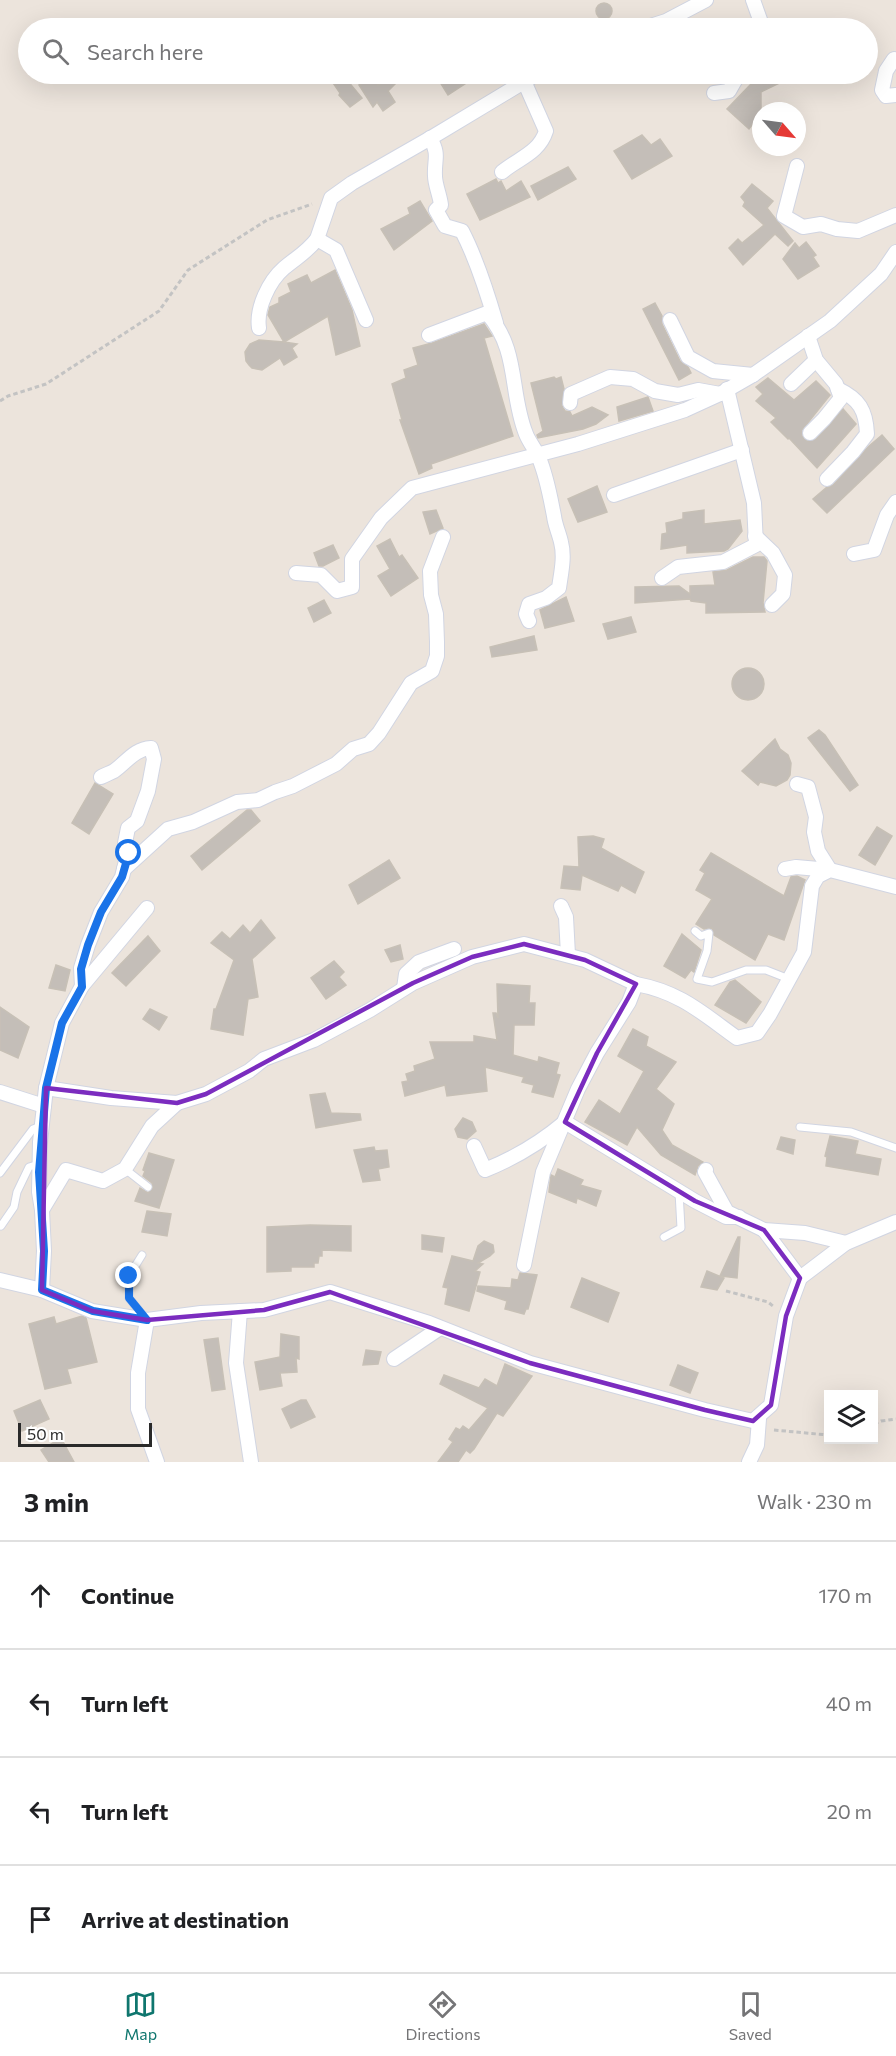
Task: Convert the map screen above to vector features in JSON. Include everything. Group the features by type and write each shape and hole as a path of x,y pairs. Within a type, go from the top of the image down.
{"street":[{"path":"672,18 706,0"},
{"path":"753,0 759,18"},
{"path":"894,59 885,70 882,90 886,96 896,95"},
{"path":"259,328 257,316 267,291 283,269 306,253 317,239 331,198 352,183 519,84"},
{"path":"502,172 517,160 531,154 543,143 546,131 525,84"},
{"path":"714,93 729,92 733,84"},
{"path":"430,138 437,149 438,158 435,176 441,205 436,210 445,226 462,231 472,250 497,325 510,352 513,380 526,434 538,455 548,483 554,519 562,545 563,566 559,588 546,598 529,604 526,614 529,621"},
{"path":"797,166 784,216 803,227 821,224 837,229 858,231 896,215"},
{"path":"317,239 336,250 366,320"},
{"path":"296,573 321,575 337,591 352,587 352,559 381,518 411,488 578,444 685,410 753,375 830,321 881,274 896,252"},
{"path":"429,335 487,314 497,325"},
{"path":"670,321 688,357 713,371 753,375"},
{"path":"808,336 816,360 836,384 841,398 810,433"},
{"path":"791,384 816,360"},
{"path":"570,404 571,394 609,377 633,379 655,391 678,395 698,390 723,391"},
{"path":"827,479 867,434 867,419 861,406 852,396 838,389"},
{"path":"662,578 678,567 723,562 756,544 754,503 742,450 723,391"},
{"path":"614,495 742,450"},
{"path":"854,554 874,550 886,515 896,502"},
{"path":"755,536 773,553 785,575 783,594 772,605"},
{"path":"124,869 168,829 193,822 237,802 258,800 293,786 336,764 353,749 369,744 379,733 411,683 432,671 435,663 437,642 430,571 443,537"},
{"path":"82,987 81,969 88,945 101,912 122,877 129,853 125,843 128,828 137,821 148,791 154,759 151,748 143,748 129,757 115,771 101,777"},
{"path":"797,784 808,787 816,818 814,832 818,851 830,870"},
{"path":"785,869 796,867 830,870 896,887"},
{"path":"46,1088 111,1098 177,1103 206,1094 249,1071 264,1059 314,1040 370,1010 404,988 472,957 524,944 585,960 636,984 656,988 689,1002 737,1038 757,1033 804,952 812,886 818,876 830,870"},
{"path":"561,906 566,918 568,955"},
{"path":"42,1290 44,1251 39,1164 46,1088 62,1023 82,987 147,908"},
{"path":"404,988 406,974 419,962 454,949"},
{"path":"524,1265 543,1172 578,1089 629,1002 636,984"},
{"path":"0,1092 44,1106"},
{"path":"42,1210 65,1166 103,1181 124,1169 152,1126 177,1103"},
{"path":"474,1146 485,1170 513,1159 538,1144 565,1122"},
{"path":"565,1122 679,1192 726,1217 740,1217"},
{"path":"706,1170 727,1212 764,1230 805,1233 846,1243"},
{"path":"0,1280 42,1290 93,1311 147,1320 264,1310 330,1292 440,1328 530,1363 753,1421 771,1405 786,1316 800,1278 846,1243 896,1222"},
{"path":"764,1230 800,1278"},
{"path":"240,1311 236,1363 251,1462"},
{"path":"147,1320 138,1373 138,1409 158,1462"},
{"path":"394,1359 440,1328"},
{"path":"749,1462 757,1445 759,1419"}],"lane":[{"path":"695,930 701,936 708,933 707,951 697,979 712,982 746,970 766,970 789,979"},
{"path":"0,1173 33,1129 42,1126"},
{"path":"800,1126 851,1132 896,1149"},
{"path":"1,1226 14,1207 17,1192 29,1167 39,1164"},
{"path":"124,1169 148,1187"},
{"path":"664,1237 681,1228 679,1192"},
{"path":"142,1255 129,1276 129,1298 147,1320"}],"path":[{"path":"0,401 8,396 46,384 159,310 188,270 267,220 331,198"},
{"path":"726,1291 768,1302 786,1316"},
{"path":"759,1419 769,1429 824,1435"},
{"path":"878,1422 896,1419"}],"highlighted area":[{"path":"524,944 585,960 636,984 597,1053 565,1122 695,1201 764,1230 800,1278 786,1316 771,1405 753,1421 705,1410 530,1363 330,1292 264,1310 147,1320 92,1311 42,1290 46,1088 177,1103 206,1094 413,983 472,957"}],"building":[{"path":"601,3 607,3 612,8 612,14 608,18 600,18 596,14 596,8"},
{"path":"334,84 350,84 362,98 350,107 339,95"},
{"path":"395,84 388,91 395,102 383,111 377,102 373,107 359,85"},
{"path":"441,84 465,84 448,95"},
{"path":"751,84 777,84 761,92 761,102 752,102 752,125 749,129 727,109"},
{"path":"642,135 651,145 660,139 672,156 632,179 614,151"},
{"path":"568,167 576,179 538,200 531,186"},
{"path":"496,179 498,183 501,181 506,191 521,181 530,197 480,220 467,194"},
{"path":"752,184 773,201 767,208 793,241 788,246 775,234 743,265 729,248 738,239 742,243 764,225 743,206 745,202 741,197"},
{"path":"420,201 432,221 394,250 381,229 410,214 408,208"},
{"path":"806,242 816,255 813,257 819,266 798,279 783,259 795,243 799,248"},
{"path":"335,270 352,310 360,346 336,355 328,316 284,342 268,315 270,307 279,303 279,298 291,292 288,284 307,275 311,283"},
{"path":"655,303 662,316 662,324 680,361 688,367 691,373 679,380 643,309"},
{"path":"484,324 492,336 484,338 513,436 431,464 432,468 419,474 400,420 402,420 392,384 406,378 404,370 418,365 413,348"},
{"path":"259,340 297,344 292,348 297,357 284,365 280,358 262,370 252,368 246,361 245,352 250,344"},
{"path":"554,377 556,379 561,377 564,389 562,406 572,416 592,407 608,415 596,424 583,429 538,438 537,435 543,431 531,383"},
{"path":"768,378 794,400 816,381 830,395 802,430 802,436 807,441 816,439 843,409 856,424 817,468 771,422 776,418 756,401 763,394 756,387"},
{"path":"648,397 653,411 619,421 617,407"},
{"path":"882,435 894,449 827,513 813,499 833,485"},
{"path":"597,486 607,512 578,522 568,499"},
{"path":"436,510 443,528 430,534 423,512"},
{"path":"704,510 704,524 740,520 742,531 728,549 687,553 687,545 661,549 662,534 667,533 666,523 683,519 683,513"},
{"path":"390,539 399,557 402,555 418,578 391,596 378,576 390,569 377,546"},
{"path":"333,545 339,558 319,566 314,553"},
{"path":"753,557 764,557 767,561 763,603 765,612 706,613 706,603 690,599 635,603 635,587 679,586 690,594 690,586 715,585 713,572 727,570"},
{"path":"566,597 574,621 545,628 540,610"},
{"path":"324,600 331,613 314,622 308,608"},
{"path":"631,617 636,632 608,639 603,624"},
{"path":"534,636 537,650 492,657 490,647"},
{"path":"748,668 759,673 764,684 759,695 748,700 737,695 732,684 737,673"},
{"path":"819,730 825,735 858,785 850,791 808,738"},
{"path":"775,739 780,749 788,755 791,763 790,775 787,780 776,786 760,782 758,785 742,771"},
{"path":"95,783 113,794 89,834 72,823"},
{"path":"247,810 251,810 260,821 202,870 191,856"},
{"path":"877,827 892,836 875,865 859,855"},
{"path":"593,836 604,839 601,848 644,872 635,893 621,885 618,891 582,875 580,890 561,888 564,866 579,867 578,837"},
{"path":"711,853 784,896 791,877 797,876 805,880 784,940 768,934 755,960 714,935 712,928 704,929 696,924 712,899 696,890 705,873 700,870"},
{"path":"389,860 400,878 358,904 349,885"},
{"path":"261,920 275,938 252,959 258,997 248,999 243,1035 211,1029 214,1009 216,1009 234,960 211,943 222,932 230,939 243,925 250,933"},
{"path":"682,934 701,950 694,972 691,970 685,978 664,966"},
{"path":"148,936 160,951 126,986 112,973"},
{"path":"400,945 403,959 391,962 385,950"},
{"path":"334,961 344,972 339,977 346,985 326,999 311,978"},
{"path":"56,965 70,970 65,991 49,988"},
{"path":"735,980 761,1002 746,1023 715,1005 730,982"},
{"path":"497,984 530,986 529,1003 535,1003 534,1025 514,1025 513,1055 538,1062 539,1057 559,1063 556,1074 560,1075 553,1097 532,1092 534,1085 522,1082 524,1077 485,1067 487,1091 447,1096 445,1085 405,1096 402,1082 408,1081 406,1074 415,1071 414,1066 435,1059 430,1042 474,1042 474,1036 497,1040 493,1013 496,1013 498,1018"},
{"path":"0,1007 29,1027 18,1058 0,1050"},
{"path":"150,1009 167,1017 159,1030 143,1019"},
{"path":"633,1029 648,1037 646,1046 676,1062 656,1089 674,1104 662,1130 672,1145 703,1162 698,1166 695,1175 661,1155 637,1127 627,1145 585,1122 599,1100 620,1114 644,1071 618,1056"},
{"path":"325,1093 331,1113 360,1114 361,1120 316,1128 310,1095"},
{"path":"463,1118 472,1122 476,1131 467,1139 458,1137 455,1129"},
{"path":"830,1136 858,1141 855,1154 881,1159 878,1175 826,1166 827,1157 825,1156"},
{"path":"781,1137 795,1140 793,1154 777,1149"},
{"path":"374,1147 375,1151 387,1150 389,1167 378,1169 380,1180 363,1182 354,1150"},
{"path":"149,1153 174,1160 159,1208 135,1201 140,1188 148,1193 153,1188 152,1183 143,1176"},
{"path":"558,1169 583,1180 580,1185 601,1191 596,1206 577,1198 576,1203 549,1192 551,1175 555,1177"},
{"path":"147,1211 171,1214 167,1236 142,1232"},
{"path":"351,1226 351,1251 322,1250 322,1256 319,1256 318,1263 314,1263 314,1267 291,1267 291,1271 267,1272 267,1227"},
{"path":"422,1235 444,1238 442,1252 422,1249"},
{"path":"740,1237 737,1278 720,1276"},
{"path":"484,1241 493,1245 494,1252 478,1263 483,1264 475,1271 480,1272 469,1311 445,1304 448,1288 443,1287 452,1256 473,1261 478,1246"},
{"path":"707,1271 724,1278 717,1290 701,1287"},
{"path":"520,1273 537,1275 528,1309 524,1314 505,1309 507,1301 477,1291 478,1286 511,1288 512,1279 518,1280"},
{"path":"582,1278 619,1293 608,1322 571,1307"},
{"path":"82,1316 86,1318 97,1362 67,1369 71,1383 45,1389 29,1324 54,1317 56,1324"},
{"path":"281,1334 299,1337 297,1372 280,1373 282,1386 260,1390 255,1362 280,1357"},
{"path":"218,1338 225,1389 212,1391 204,1340"},
{"path":"366,1350 381,1352 378,1364 363,1365"},
{"path":"505,1364 532,1376 503,1416 497,1413 470,1453 466,1450 458,1462 438,1462 453,1442 449,1439 456,1428 460,1430 463,1426 469,1430 488,1408 440,1384 444,1375 479,1388 485,1379 497,1386"},
{"path":"678,1365 698,1373 690,1393 670,1385"},
{"path":"40,1400 49,1419 22,1431 14,1411"},
{"path":"306,1400 315,1417 291,1428 282,1409"},
{"path":"61,1438 74,1462 49,1462 41,1450"}],"route":[{"path":"129,853 122,877 101,912 88,945 81,969 82,987 62,1023 51,1064 40,1142 39,1192 44,1251 42,1290 93,1311 147,1320 129,1298 129,1276"}]}
